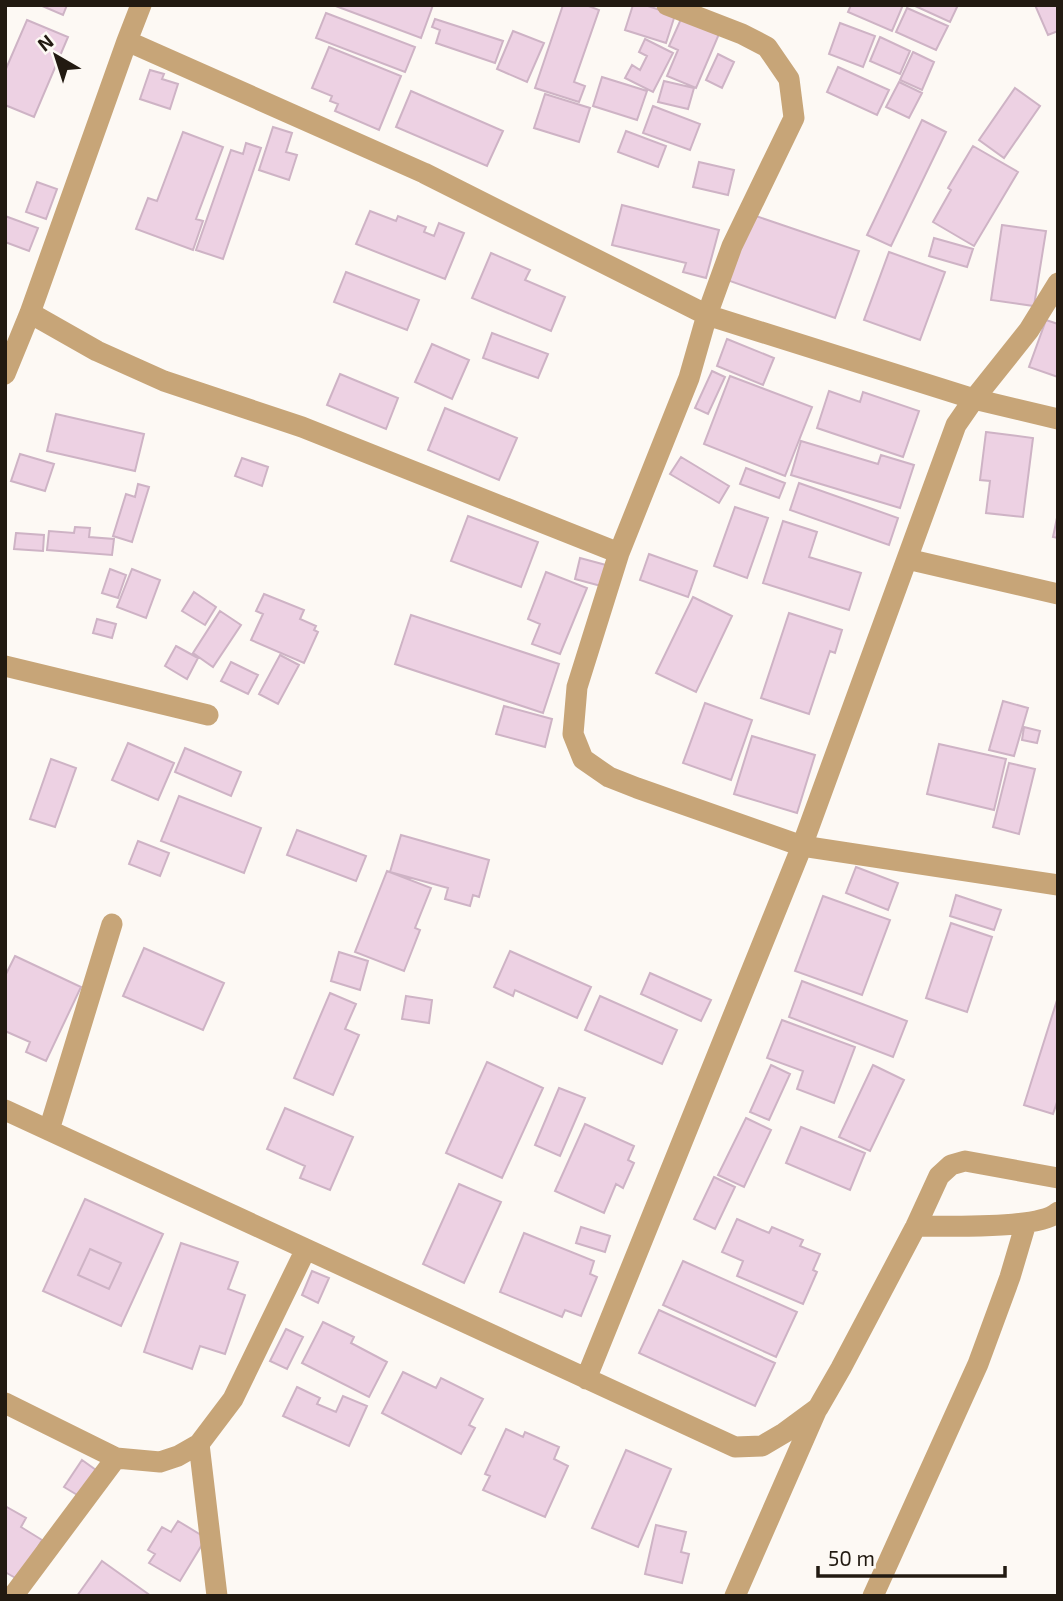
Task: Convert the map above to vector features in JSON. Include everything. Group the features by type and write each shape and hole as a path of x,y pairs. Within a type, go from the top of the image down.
{"street":[{"path":"5,374 30,313 141,5"},
{"path":"667,5 742,34 767,47 789,79 794,118 732,246 707,315 689,378 620,553 577,687 573,734 583,759 609,777 802,846 1058,885"},
{"path":"127,41 424,173 707,315 974,399 1058,419"},
{"path":"586,1379 802,846 956,425 1030,330 1058,283"},
{"path":"30,313 97,351 164,382 302,427 620,553"},
{"path":"907,559 1058,594"},
{"path":"5,666 208,715"},
{"path":"49,1130 112,925"},
{"path":"5,1110 735,1447 762,1446 785,1433 818,1408"},
{"path":"734,1596 818,1408 916,1226 939,1176 951,1165 965,1161 1058,1178"},
{"path":"916,1226 1026,1223 1054,1216 1058,1212"},
{"path":"873,1596 978,1364 1010,1277 1026,1223"},
{"path":"5,1403 116,1458 160,1462 178,1456 199,1444 233,1399 306,1249"},
{"path":"199,1444 217,1596"},
{"path":"13,1596 116,1458"}],"building":[{"path":"40,5 67,5 63,15"},
{"path":"333,5 433,5 421,38"},
{"path":"563,5 586,5 599,10 574,82 585,86 579,102 535,88"},
{"path":"633,5 645,5 675,15 666,43 625,30"},
{"path":"851,5 903,5 892,31 848,12"},
{"path":"913,5 958,5 950,22"},
{"path":"1035,5 1058,5 1058,31 1048,35"},
{"path":"907,8 948,26 936,50 896,32"},
{"path":"326,13 415,47 405,72 316,38"},
{"path":"435,19 503,41 495,63 436,43 440,30 432,27"},
{"path":"681,19 719,34 696,88 667,76 678,50 669,46"},
{"path":"27,20 68,37 34,117 5,105 5,71"},
{"path":"840,23 875,36 863,67 829,54"},
{"path":"513,31 544,43 527,82 497,69"},
{"path":"880,37 910,51 900,74 870,61"},
{"path":"645,39 673,53 653,92 625,78 632,65 640,70 647,56 639,52"},
{"path":"329,47 401,76 379,130 335,111 338,104 330,101 332,96 312,88"},
{"path":"913,52 934,62 922,90 900,80"},
{"path":"718,54 734,62 722,88 706,80"},
{"path":"838,67 889,90 877,115 827,92"},
{"path":"150,70 164,74 162,79 178,84 170,109 140,99"},
{"path":"602,77 647,91 637,120 593,106"},
{"path":"664,81 694,88 688,109 658,102"},
{"path":"899,82 922,93 909,118 886,107"},
{"path":"1015,88 1040,106 1004,158 979,140"},
{"path":"411,91 503,131 487,166 396,127"},
{"path":"545,94 590,108 579,142 534,128"},
{"path":"653,106 700,124 690,150 643,133"},
{"path":"922,120 946,132 891,246 867,235"},
{"path":"273,127 292,133 286,152 297,155 289,180 259,170"},
{"path":"626,131 666,146 658,167 618,152"},
{"path":"183,132 223,147 196,219 203,221 193,250 136,229 148,198 157,201"},
{"path":"246,143 261,148 223,259 196,250 231,150 243,154"},
{"path":"973,146 1018,172 974,246 933,222 951,190 948,188"},
{"path":"699,162 734,170 728,195 693,187"},
{"path":"37,182 57,189 46,219 26,212"},
{"path":"622,205 719,230 706,278 683,272 686,263 612,245"},
{"path":"370,211 396,221 398,216 426,227 424,232 434,236 439,223 464,233 445,279 356,244"},
{"path":"750,214 859,251 835,318 727,280"},
{"path":"5,216 38,228 29,251 5,242"},
{"path":"1002,225 1046,231 1034,306 991,300"},
{"path":"934,238 973,249 967,267 929,256"},
{"path":"889,252 945,272 920,340 864,320"},
{"path":"491,253 530,270 525,280 565,297 551,331 472,298"},
{"path":"346,272 419,300 407,330 334,302"},
{"path":"1046,320 1058,324 1058,377 1029,367"},
{"path":"492,333 548,354 538,378 483,358"},
{"path":"727,339 774,358 763,385 717,366"},
{"path":"432,344 469,360 452,399 415,382"},
{"path":"712,371 725,377 708,414 695,408"},
{"path":"340,374 398,398 386,429 327,405"},
{"path":"730,376 812,407 785,476 704,444"},
{"path":"829,391 860,402 863,392 919,411 903,457 817,428"},
{"path":"445,408 517,438 499,480 428,450"},
{"path":"56,414 144,434 135,471 47,451"},
{"path":"986,432 1033,438 1023,517 986,513 990,481 980,480"},
{"path":"801,441 878,464 881,455 914,465 900,508 791,475"},
{"path":"20,454 54,464 45,491 11,481"},
{"path":"681,457 729,486 719,503 670,474"},
{"path":"242,458 268,467 262,486 235,476"},
{"path":"746,468 785,483 779,498 740,484"},
{"path":"799,483 898,518 889,545 790,510"},
{"path":"138,484 149,487 132,542 113,536 126,494 135,497"},
{"path":"735,507 768,518 747,578 714,566"},
{"path":"1058,513 1058,538 1053,537"},
{"path":"468,516 538,542 521,587 451,561"},
{"path":"783,521 817,532 809,557 861,573 849,610 763,583"},
{"path":"75,527 90,528 89,537 114,539 112,555 47,550 49,531 74,533"},
{"path":"16,533 44,535 43,551 14,549"},
{"path":"649,554 697,571 688,597 640,580"},
{"path":"580,558 606,565 601,586 575,579"},
{"path":"110,569 126,575 118,598 102,593"},
{"path":"132,569 160,580 146,618 117,607"},
{"path":"546,572 587,588 560,654 532,644 540,624 528,619"},
{"path":"194,592 216,607 205,625 182,611"},
{"path":"264,594 304,610 300,619 316,626 314,630 318,632 304,663 251,640 263,614 256,611"},
{"path":"693,597 732,616 696,692 656,673"},
{"path":"220,611 241,625 213,667 193,653"},
{"path":"789,613 842,630 835,653 830,651 809,714 761,698"},
{"path":"411,615 559,664 543,713 395,664"},
{"path":"97,619 116,624 112,638 93,633"},
{"path":"176,646 198,658 187,679 165,666"},
{"path":"280,655 299,665 278,704 259,694"},
{"path":"231,662 258,675 248,694 221,681"},
{"path":"1003,701 1028,708 1014,756 989,750"},
{"path":"705,703 752,720 731,780 683,763"},
{"path":"504,706 552,719 545,747 496,734"},
{"path":"1024,727 1040,731 1037,743 1022,740"},
{"path":"752,736 815,755 797,813 734,794"},
{"path":"128,743 174,763 158,800 112,780"},
{"path":"939,744 1006,759 994,810 927,794"},
{"path":"185,748 241,772 231,796 175,772"},
{"path":"51,759 76,768 55,827 30,819"},
{"path":"1009,763 1035,769 1019,834 993,827"},
{"path":"179,796 261,828 244,873 161,841"},
{"path":"297,830 366,856 356,881 287,855"},
{"path":"401,835 489,860 479,897 473,895 470,906 445,899 448,888 390,872"},
{"path":"138,841 169,853 160,876 129,864"},
{"path":"856,867 898,883 888,910 846,893"},
{"path":"387,871 431,888 415,928 420,930 404,971 355,952"},
{"path":"956,895 1001,910 994,930 950,916"},
{"path":"823,896 890,920 862,995 795,971"},
{"path":"951,923 992,937 967,1012 926,998"},
{"path":"144,948 224,983 203,1030 123,996"},
{"path":"510,951 591,987 577,1018 515,990 513,996 494,987"},
{"path":"339,952 368,961 360,990 331,981"},
{"path":"15,956 81,987 46,1061 26,1052 30,1042 5,1031 5,976"},
{"path":"650,973 711,1000 701,1021 641,994"},
{"path":"802,981 907,1021 893,1057 789,1017"},
{"path":"330,993 356,1004 345,1029 359,1035 333,1095 294,1078"},
{"path":"406,996 432,1000 429,1023 402,1019"},
{"path":"600,996 677,1030 662,1064 585,1030"},
{"path":"1058,997 1058,1099 1053,1114 1024,1105"},
{"path":"782,1020 855,1047 834,1103 797,1089 803,1071 767,1058"},
{"path":"487,1062 543,1088 502,1178 446,1153"},
{"path":"771,1065 790,1074 769,1120 750,1112"},
{"path":"873,1065 904,1080 870,1151 839,1137"},
{"path":"559,1088 585,1098 560,1156 535,1145"},
{"path":"285,1108 353,1137 330,1190 300,1178 305,1166 267,1149"},
{"path":"746,1118 771,1130 744,1187 718,1175"},
{"path":"585,1124 634,1146 628,1160 634,1163 623,1188 616,1184 604,1213 555,1191"},
{"path":"801,1127 865,1153 850,1190 786,1163"},
{"path":"714,1177 735,1187 715,1229 694,1219"},
{"path":"459,1184 501,1202 464,1283 423,1264"},
{"path":"85,1199 163,1234 121,1326 43,1291","holes":["90,1249 121,1263 109,1289 78,1275"]},
{"path":"737,1219 769,1233 772,1227 803,1240 800,1246 820,1254 813,1270 817,1272 803,1304 737,1276 743,1261 722,1252"},
{"path":"581,1227 610,1236 605,1252 576,1243"},
{"path":"524,1233 594,1261 590,1274 597,1277 581,1316 565,1310 562,1317 500,1292"},
{"path":"181,1243 238,1262 228,1289 245,1295 225,1354 200,1346 192,1369 144,1352"},
{"path":"90,1249 121,1263 109,1289 78,1275"},
{"path":"683,1261 797,1312 776,1357 663,1305"},
{"path":"312,1271 329,1278 318,1303 302,1295"},
{"path":"659,1310 775,1363 755,1406 639,1353"},
{"path":"323,1322 354,1337 351,1343 387,1362 369,1397 302,1363"},
{"path":"286,1329 303,1337 287,1369 270,1361"},
{"path":"403,1372 436,1388 441,1378 483,1399 469,1425 475,1428 461,1454 382,1413"},
{"path":"297,1387 320,1398 317,1404 336,1412 343,1396 367,1406 349,1446 283,1416"},
{"path":"506,1429 523,1437 525,1432 559,1447 554,1459 568,1466 545,1517 483,1490 490,1476 485,1474"},
{"path":"626,1450 671,1469 638,1547 592,1528"},
{"path":"82,1460 96,1470 79,1496 64,1487"},
{"path":"5,1506 26,1518 21,1527 42,1540 19,1580 5,1572"},
{"path":"178,1521 206,1538 180,1581 149,1563 155,1554 148,1550 162,1527 171,1532"},
{"path":"656,1525 686,1532 681,1552 689,1554 682,1583 645,1574"},
{"path":"102,1561 151,1596 77,1596"}]}
